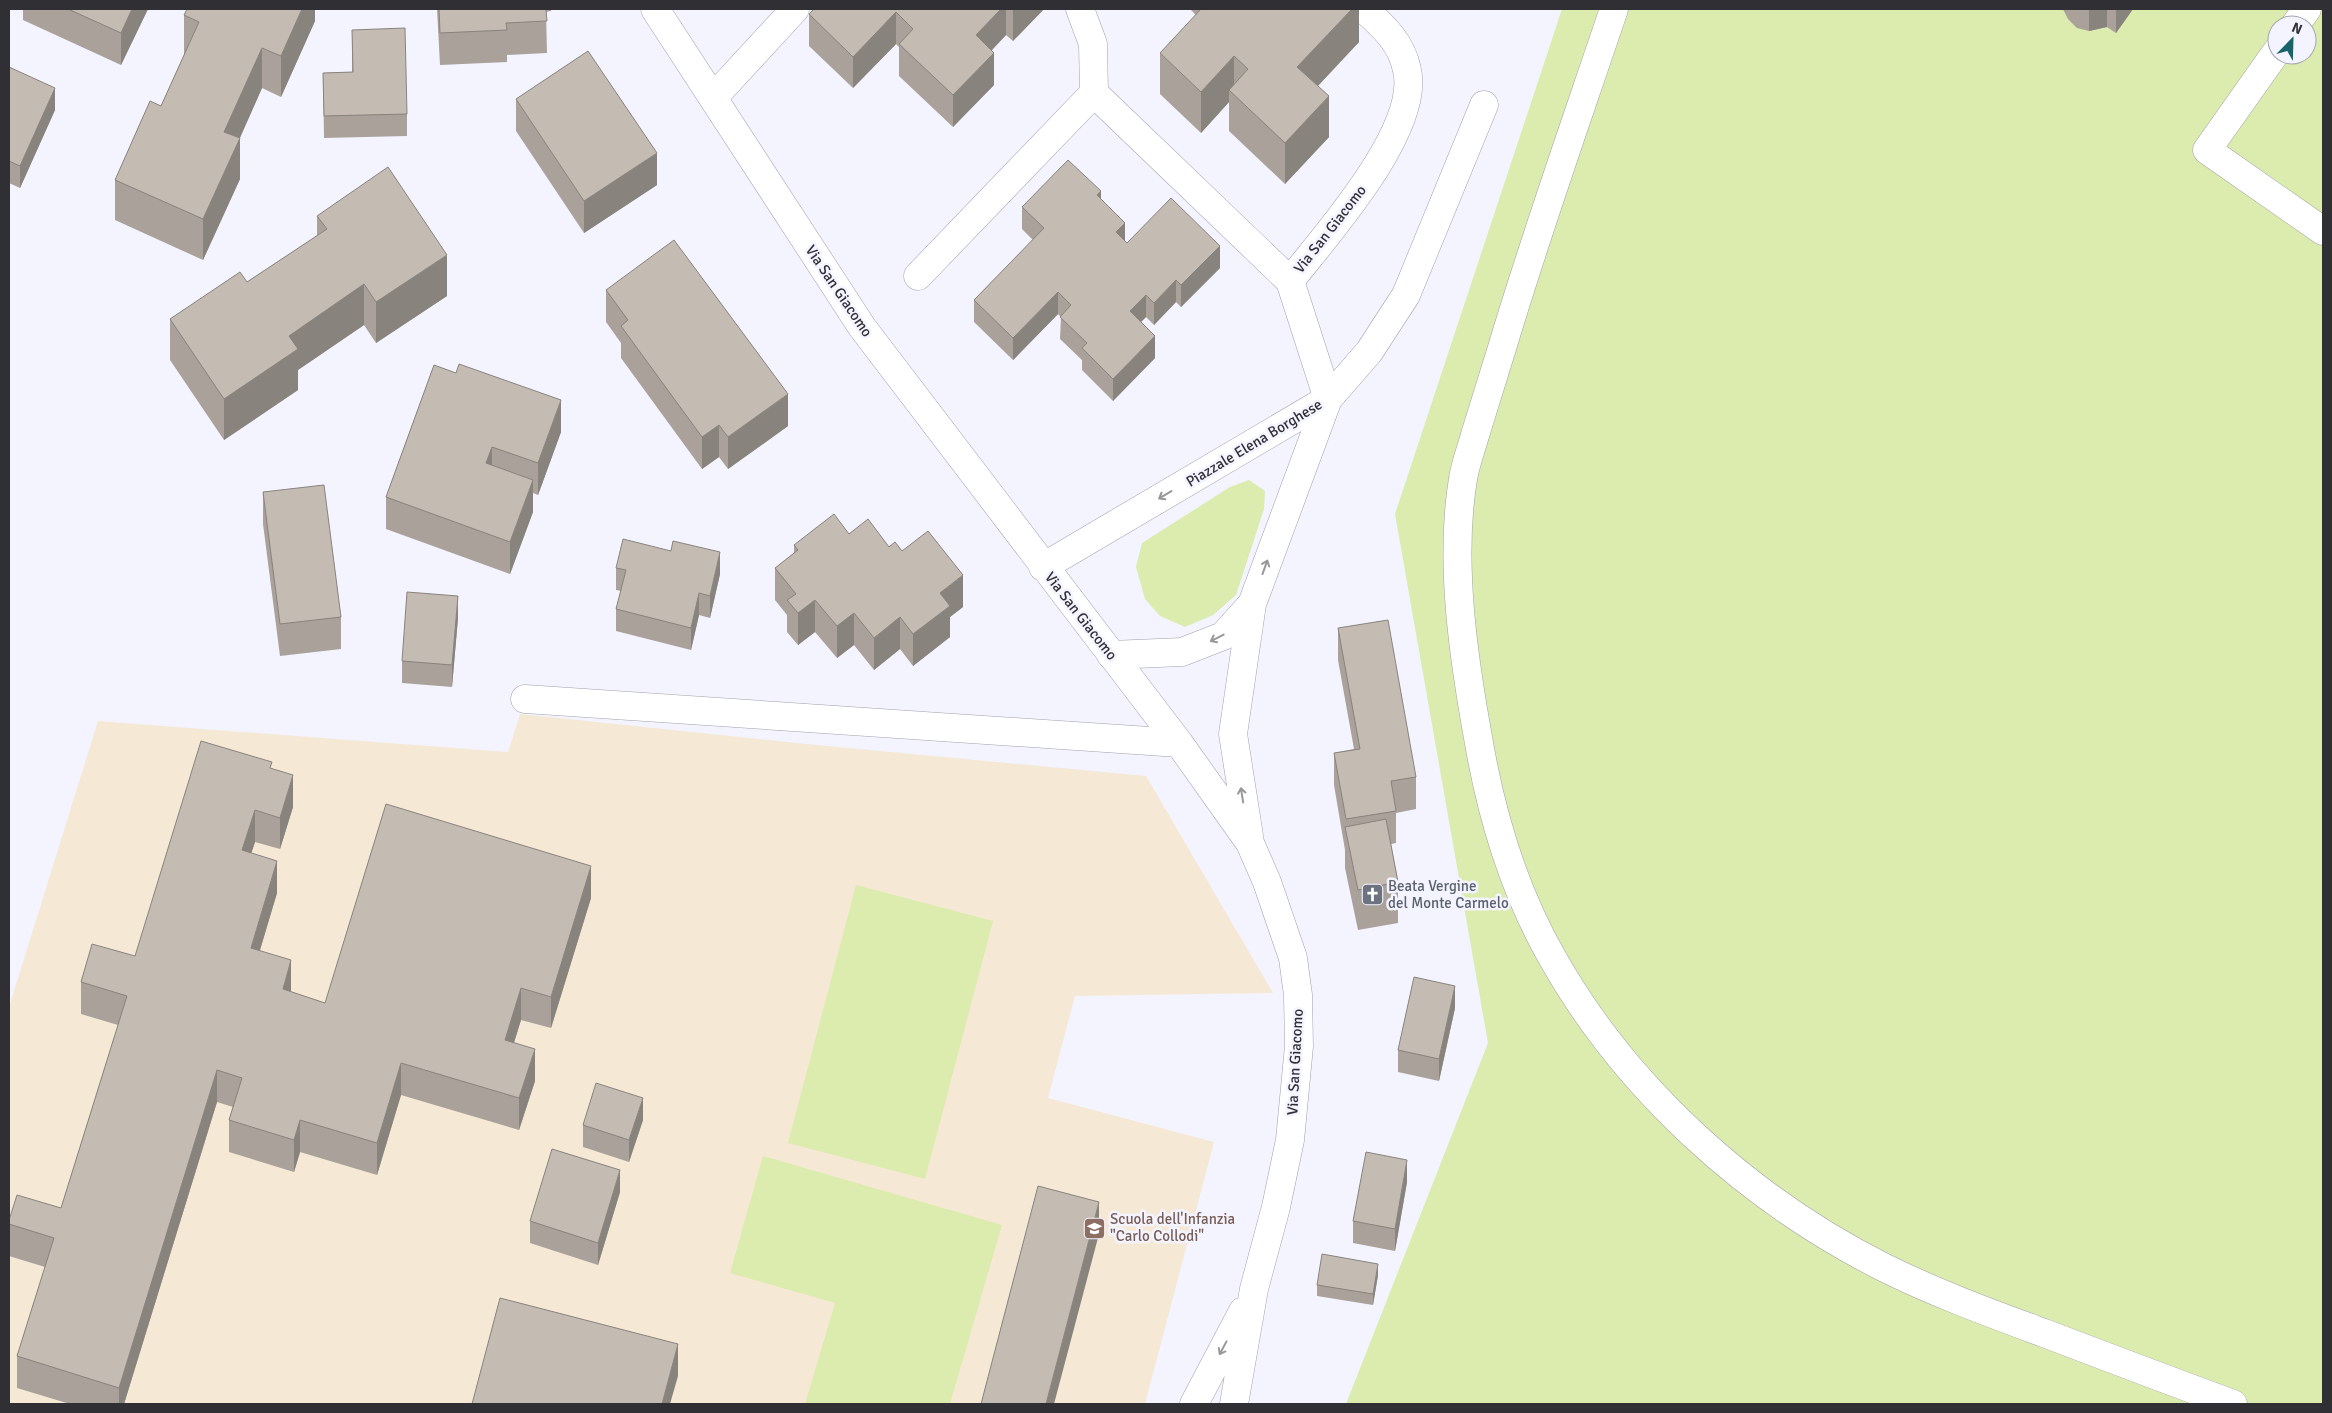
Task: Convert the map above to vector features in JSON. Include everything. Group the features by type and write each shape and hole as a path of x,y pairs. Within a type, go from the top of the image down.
{"street":[{"name":"Via San Giacomo","path":"655,9 862,327 1179,743 1250,843 1275,901 1294,958 1298,995 1299,1046 1285,1165 1254,1289 1234,1404"},
{"path":"713,98 795,9"},
{"path":"1080,9 1093,44 1094,93 1290,281"},
{"name":"Via San Giacomo","path":"1328,399 1290,281 1368,180 1393,133 1406,98 1408,72 1399,48 1385,28 1364,9"},
{"path":"1614,9 1518,295 1463,474 1459,510 1459,592 1473,712 1492,802 1514,874 1530,912 1555,964 1602,1032 1629,1065 1666,1107 1714,1154 1783,1208 1849,1249 1922,1285 2233,1404"},
{"path":"2267,65 2207,150 2323,231"},
{"path":"918,276 1094,93"},
{"path":"1328,399 1369,352 1406,295 1484,105"},
{"name":"Piazzale Elena Borghese","path":"1043,567 1328,399"},
{"name":"Piazzale Elena Borghese","path":"1250,843 1233,734 1252,604 1328,399"},
{"name":"Piazzale Elena Borghese","path":"1111,655 1182,652 1223,636 1252,604"},
{"path":"525,699 1179,743"},
{"name":"Via San Giacomo","path":"1194,1404 1254,1289"}],"shaded area":[{"path":"520,714 817,745 1146,776 1273,993 1075,996 1048,1098 1214,1142 1145,1404 9,1404 9,1007 98,721 508,752"}],"green space":[{"path":"1562,9 2323,9 2323,1404 1346,1404 1488,1043 1395,514"},
{"path":"1249,480 1265,491 1264,509 1236,595 1213,615 1185,627 1160,616 1145,599 1136,567 1142,543 1230,487"},
{"path":"856,885 993,921 925,1179 788,1143"},
{"path":"763,1156 1002,1225 950,1404 805,1404 835,1303 730,1273"}],"building":[{"path":"68,9 132,9 121,33"},
{"path":"187,9 302,9 281,56 262,48 224,132 240,138 203,219 115,180 150,101 161,106 199,22 184,15"},
{"path":"439,9 546,9 547,21 506,23 507,30 440,33"},
{"path":"814,9 1001,9 976,35 994,53 953,95 899,44 913,29 896,12 853,57 809,14"},
{"path":"1201,9 1352,9 1297,67 1329,96 1285,143 1229,90 1248,69 1234,56 1201,92 1160,53"},
{"path":"405,28 407,114 324,116 323,73 353,72 352,30"},
{"path":"588,51 657,153 584,201 516,99"},
{"path":"9,67 55,88 20,166 9,161"},
{"path":"1068,160 1101,191 1097,195 1125,223 1116,232 1127,243 1171,198 1220,246 1181,285 1176,280 1154,303 1146,295 1130,311 1155,336 1113,379 1082,348 1087,343 1060,317 1071,305 1058,292 1013,338 974,300 1044,228 1022,207"},
{"path":"388,167 447,255 376,302 364,284 289,336 298,349 224,399 170,319 240,272 247,282 327,229 317,216"},
{"path":"674,240 788,394 728,437 719,425 702,437 621,326 628,320 606,290"},
{"path":"459,364 561,400 538,463 492,447 486,463 533,480 510,542 386,497 434,365 456,373"},
{"path":"324,485 341,617 280,624 263,492"},
{"path":"834,514 849,534 868,519 889,547 895,542 902,551 928,531 963,575 940,593 950,606 913,634 900,617 874,638 854,613 837,626 815,600 798,613 787,600 796,594 775,568 798,550 794,545"},
{"path":"623,539 671,551 673,541 720,552 710,596 699,593 691,628 616,609 626,570 616,568"},
{"path":"407,592 458,596 452,665 402,661"},
{"path":"1388,620 1416,777 1391,781 1396,811 1346,819 1334,753 1360,749 1338,628"},
{"path":"201,741 272,762 270,768 293,775 280,818 255,810 242,850 277,861 251,948 291,960 283,989 325,1003 386,804 591,866 551,997 521,988 505,1040 535,1049 519,1098 401,1063 377,1143 300,1120 294,1140 229,1120 242,1078 217,1070 119,1388 17,1356 54,1238 9,1224 9,1220 17,1195 61,1208 127,996 81,982 92,944 135,956"},
{"path":"1386,819 1398,882 1358,890 1345,827"},
{"path":"1414,977 1455,986 1439,1059 1398,1050"},
{"path":"596,1083 643,1098 629,1140 583,1125"},
{"path":"552,1149 620,1170 598,1243 530,1221"},
{"path":"1366,1152 1407,1160 1395,1229 1353,1221"},
{"path":"1038,1186 1099,1202 1046,1404 981,1404"},
{"path":"1322,1254 1378,1264 1373,1294 1317,1285"},
{"path":"500,1298 678,1344 662,1404 472,1404"}],"place":[{"name":"Beata Vergine del Monte Carmelo","path":"1372,895"},
{"name":"Scuola dell'Infanzia \"Carlo Collodi\"","path":"1094,1228"}]}
